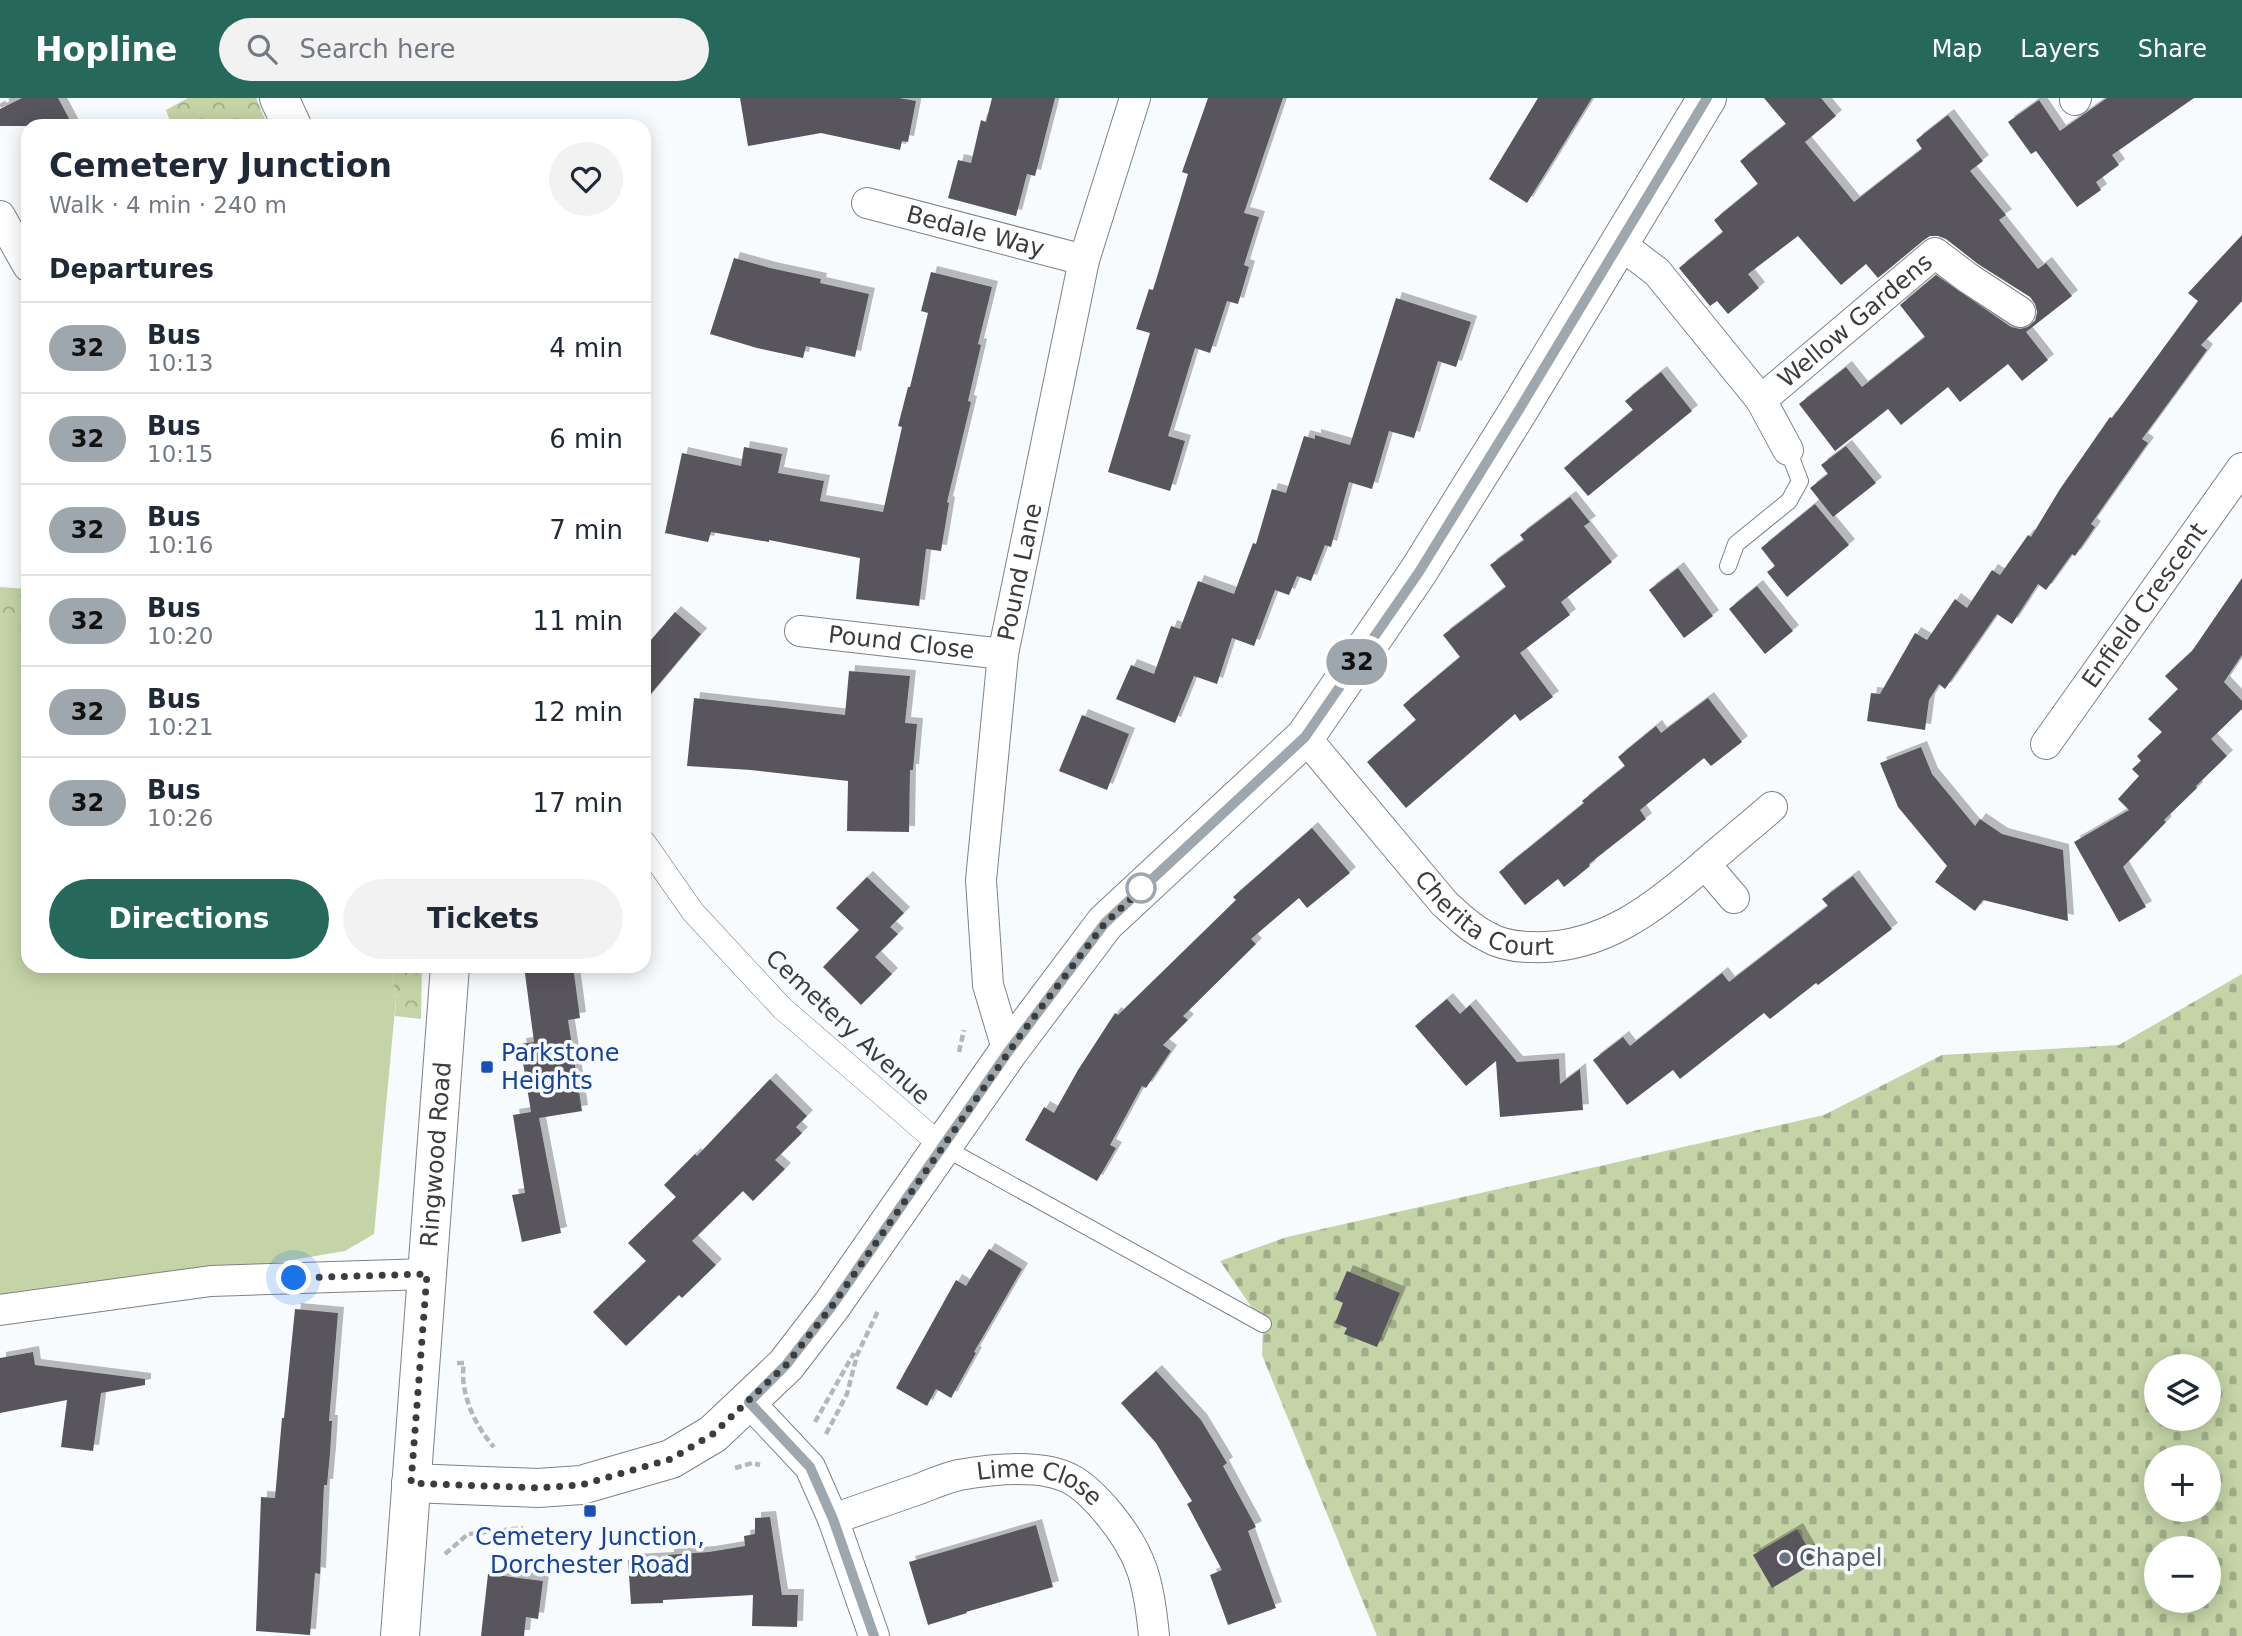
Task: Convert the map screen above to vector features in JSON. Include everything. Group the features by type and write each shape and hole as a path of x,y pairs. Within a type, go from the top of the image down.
{"street":[{"path":"279,98 289,119"},
{"name":"Pound Lane","path":"1008,1052 988,985 981,880 1003,654 1084,260 1135,98"},
{"path":"411,1483 538,1488 581,1485 671,1459 713,1434 786,1365 832,1306 1008,1052 1105,923 1305,737 1419,572 1707,98"},
{"name":"Bedale Way","path":"867,203 1084,260"},
{"path":"0,216 21,254"},
{"name":"Wellow Gardens","path":"1619,243 1657,272 1761,400 1788,450"},
{"name":"Wellow Gardens","path":"1761,400 1935,253 2020,312"},
{"name":"Enfield Crescent","path":"2046,744 2242,468"},
{"name":"Pound Close","path":"800,631 1003,654"},
{"name":"Cherita Court","path":"1305,737 1444,903 1467,924 1488,938 1518,947 1570,945 1606,934 1676,890 1772,807"},
{"name":"Cemetery Avenue","path":"651,852 694,912 782,1008 943,1147"},
{"path":"1705,864 1734,898"},
{"name":"Ringwood Road","path":"400,1636 449,973"},
{"path":"0,1310 211,1281 427,1274"},
{"path":"749,1402 810,1467 833,1519 874,1636"},
{"name":"Lime Close","path":"833,1519 957,1475 1040,1469 1073,1480 1089,1493 1130,1541 1140,1560 1151,1608 1154,1636"}],"lane":[{"path":"1728,566 1736,544 1789,501 1800,481 1788,450"},
{"path":"943,1147 1263,1324"}],"path":[{"path":"0,106 15,98"},
{"path":"793,1448 812,1427 854,1353"},
{"path":"421,1361 464,1363 463,1373 470,1411 492,1447 503,1450"},
{"path":"728,1470 752,1463 763,1466"},
{"path":"440,1559 468,1534 523,1528"}],"green space":[{"path":"188,98 256,98 265,119 169,119 166,110"},
{"path":"0,587 21,588 21,628 0,628"},
{"path":"0,628 21,628 21,973 392,973 396,999 374,1234 345,1251 251,1267 0,1298"},
{"path":"392,973 422,973 421,1019 395,1016 396,999"},
{"path":"2242,974 2242,1636 1377,1636 1262,1355 1263,1324 1220,1261 1287,1237 1824,1115 1942,1055 2119,1045"}],"building":[{"path":"22,98 58,98 69,119 21,119 21,126 0,126 0,109"},
{"path":"740,98 899,98 916,101 908,142 902,141 900,150 821,133 748,146"},
{"path":"992,98 1055,98 1035,176 1027,174 1016,216 948,198 958,160 971,163 981,120 986,122"},
{"path":"1208,98 1283,98 1244,213 1259,217 1244,265 1249,267 1238,304 1227,301 1210,353 1195,348 1168,436 1185,441 1170,491 1108,472 1150,333 1136,329 1149,289 1153,290 1188,174 1182,172"},
{"path":"1538,98 1592,98 1527,203 1489,179"},
{"path":"1764,98 1821,98 1836,116 1805,142 1854,202 1922,149 1916,140 1948,115 1983,161 1970,171 2006,215 1999,220 2038,269 2046,263 2072,296 2026,332 2048,360 2022,381 2008,364 1960,402 1948,387 1901,425 1888,409 1835,451 1799,404 1846,367 1862,387 1925,337 1900,305 1936,275 2011,327 2028,327 2035,321 2037,312 2030,297 1938,236 1930,236 1924,240 1878,278 1866,264 1841,285 1798,236 1748,274 1759,288 1728,314 1717,301 1710,306 1679,268 1723,232 1714,220 1758,184 1740,161 1786,124"},
{"path":"2107,98 2194,98 2112,155 2119,165 2096,182 2101,190 2077,207 2036,151 2031,154 2008,122 2039,100 2060,131"},
{"path":"2242,235 2242,301 2201,345 2207,350 2142,439 2148,443 2091,524 2095,527 2075,556 2072,554 2046,590 2038,584 2012,624 1997,614 1945,689 1939,684 1929,700 1925,730 1867,721 1871,693 1880,694 1915,633 1927,640 1955,599 1967,608 1992,570 2000,575 2028,535 2031,537 2060,489 2110,417 2112,418 2198,301 2188,293"},
{"path":"734,258 821,279 820,283 869,294 855,357 806,346 803,358 710,334"},
{"path":"931,272 992,287 978,344 981,345 968,401 971,402 947,502 949,503 941,551 926,549 919,606 856,599 860,558 711,532 708,542 665,533 682,453 741,466 744,447 782,454 778,473 824,481 820,501 883,512 902,427 898,426 928,313 921,311"},
{"path":"1396,298 1471,322 1456,367 1438,361 1414,438 1389,431 1372,489 1349,482 1331,547 1325,545 1311,581 1297,576 1289,595 1275,590 1254,646 1232,638 1217,684 1194,676 1175,723 1116,699 1131,665 1154,674 1171,626 1180,629 1198,581 1234,594 1253,543 1256,544 1272,489 1286,493 1304,436 1315,439 1315,435 1350,445"},
{"path":"1661,372 1692,411 1588,496 1564,468 1633,410 1625,401"},
{"path":"1846,446 1876,483 1833,517 1810,488 1828,474 1821,465"},
{"path":"1570,497 1590,522 1584,526 1612,562 1561,602 1570,615 1520,653 1553,697 1520,721 1515,714 1406,808 1367,762 1416,720 1403,705 1460,657 1443,635 1506,587 1490,565 1524,540 1520,535"},
{"path":"1815,504 1849,545 1787,597 1767,572 1775,566 1761,548"},
{"path":"1678,568 1713,616 1684,638 1649,590"},
{"path":"2242,578 2242,655 2224,682 2242,701 2242,709 2211,739 2227,756 2164,820 2166,822 2123,867 2146,907 2119,922 2074,842 2129,810 2118,799 2139,776 2132,769 2141,761 2137,756 2162,732 2148,719 2178,689 2165,676 2192,651"},
{"path":"1757,586 1793,631 1765,654 1729,609"},
{"path":"675,612 701,634 651,694 651,640"},
{"path":"849,671 910,676 905,723 917,724 913,770 910,770 909,832 847,831 848,781 687,766 694,698 845,715"},
{"path":"1708,698 1742,742 1711,766 1704,758 1640,810 1646,819 1589,864 1590,866 1564,887 1558,879 1525,905 1499,872 1625,766 1618,757 1656,726 1661,733"},
{"path":"1082,715 1129,734 1107,790 1059,771"},
{"path":"1921,747 1932,774 1975,826 1980,819 2002,834 2063,850 2068,921 1983,900 1975,911 1935,882 1947,866 1898,807 1880,763"},
{"path":"1312,828 1350,873 1307,908 1299,898 1251,939 1256,944 1183,1016 1188,1020 1163,1045 1171,1051 1146,1088 1142,1086 1110,1145 1116,1148 1097,1181 1025,1140 1044,1107 1054,1113 1115,1013 1118,1015 1236,900 1233,897"},
{"path":"1853,876 1892,929 1770,1019 1764,1013 1680,1079 1673,1070 1627,1105 1593,1060 1623,1037 1630,1046 1722,973 1729,982 1828,906 1822,899"},
{"path":"867,877 904,913 890,927 898,934 875,957 892,974 861,1005 823,967 859,930 836,908"},
{"path":"525,973 574,973 580,1018 568,1020 582,1111 539,1118 561,1233 522,1242 512,1195 525,1193 513,1115 531,1112 520,1044 534,1042"},
{"path":"1447,999 1460,1014 1470,1005 1517,1062 1559,1059 1560,1084 1580,1069 1583,1110 1500,1117 1496,1061 1466,1086 1415,1026"},
{"path":"770,1079 807,1116 796,1127 802,1133 775,1160 785,1169 753,1201 743,1191 692,1241 716,1265 682,1298 679,1295 626,1346 593,1312 646,1261 628,1243 676,1197 664,1185 695,1154 697,1156"},
{"path":"989,1249 1022,1269 951,1398 936,1389 927,1406 896,1388 956,1280 966,1286"},
{"path":"1347,1271 1400,1293 1377,1347 1344,1334 1347,1328 1335,1323 1343,1303 1335,1299"},
{"path":"295,1309 338,1313 329,1421 332,1421 330,1453 327,1485 324,1485 320,1574 315,1573 310,1635 256,1631 261,1497 275,1498"},
{"path":"33,1352 35,1365 145,1379 145,1385 101,1393 93,1451 61,1447 67,1400 0,1413 0,1358"},
{"path":"1156,1371 1201,1420 1227,1463 1223,1466 1256,1527 1248,1531 1276,1608 1228,1625 1210,1575 1222,1570 1187,1504 1192,1501 1156,1443 1121,1403"},
{"path":"770,1517 782,1595 798,1595 797,1627 752,1626 753,1595 631,1604 628,1560 668,1558 668,1555 745,1546 744,1536 755,1534 755,1518"},
{"path":"1036,1525 1053,1587 928,1625 909,1562"},
{"name":"Chapel","path":"1797,1529 1816,1562 1772,1588 1753,1555"},
{"path":"488,1574 543,1581 538,1619 526,1617 524,1636 481,1636"}],"bus line":[{"name":"32","path":"874,1636 833,1519 810,1467 749,1402 786,1365 832,1306 1008,1052 1105,923 1305,737 1419,572 1707,98"}],"place":[{"name":"Parkstone Heights","path":"487,1067"},
{"name":"Cemetery Junction, Dorchester Road","path":"590,1511"},
{"name":"Chapel","path":"1785,1558"}],"route":[{"path":"294,1278 427,1274 411,1483 538,1488 581,1485 671,1459 713,1434 786,1365 832,1306 1008,1052 1105,923 1145,886 1141,888"}]}
